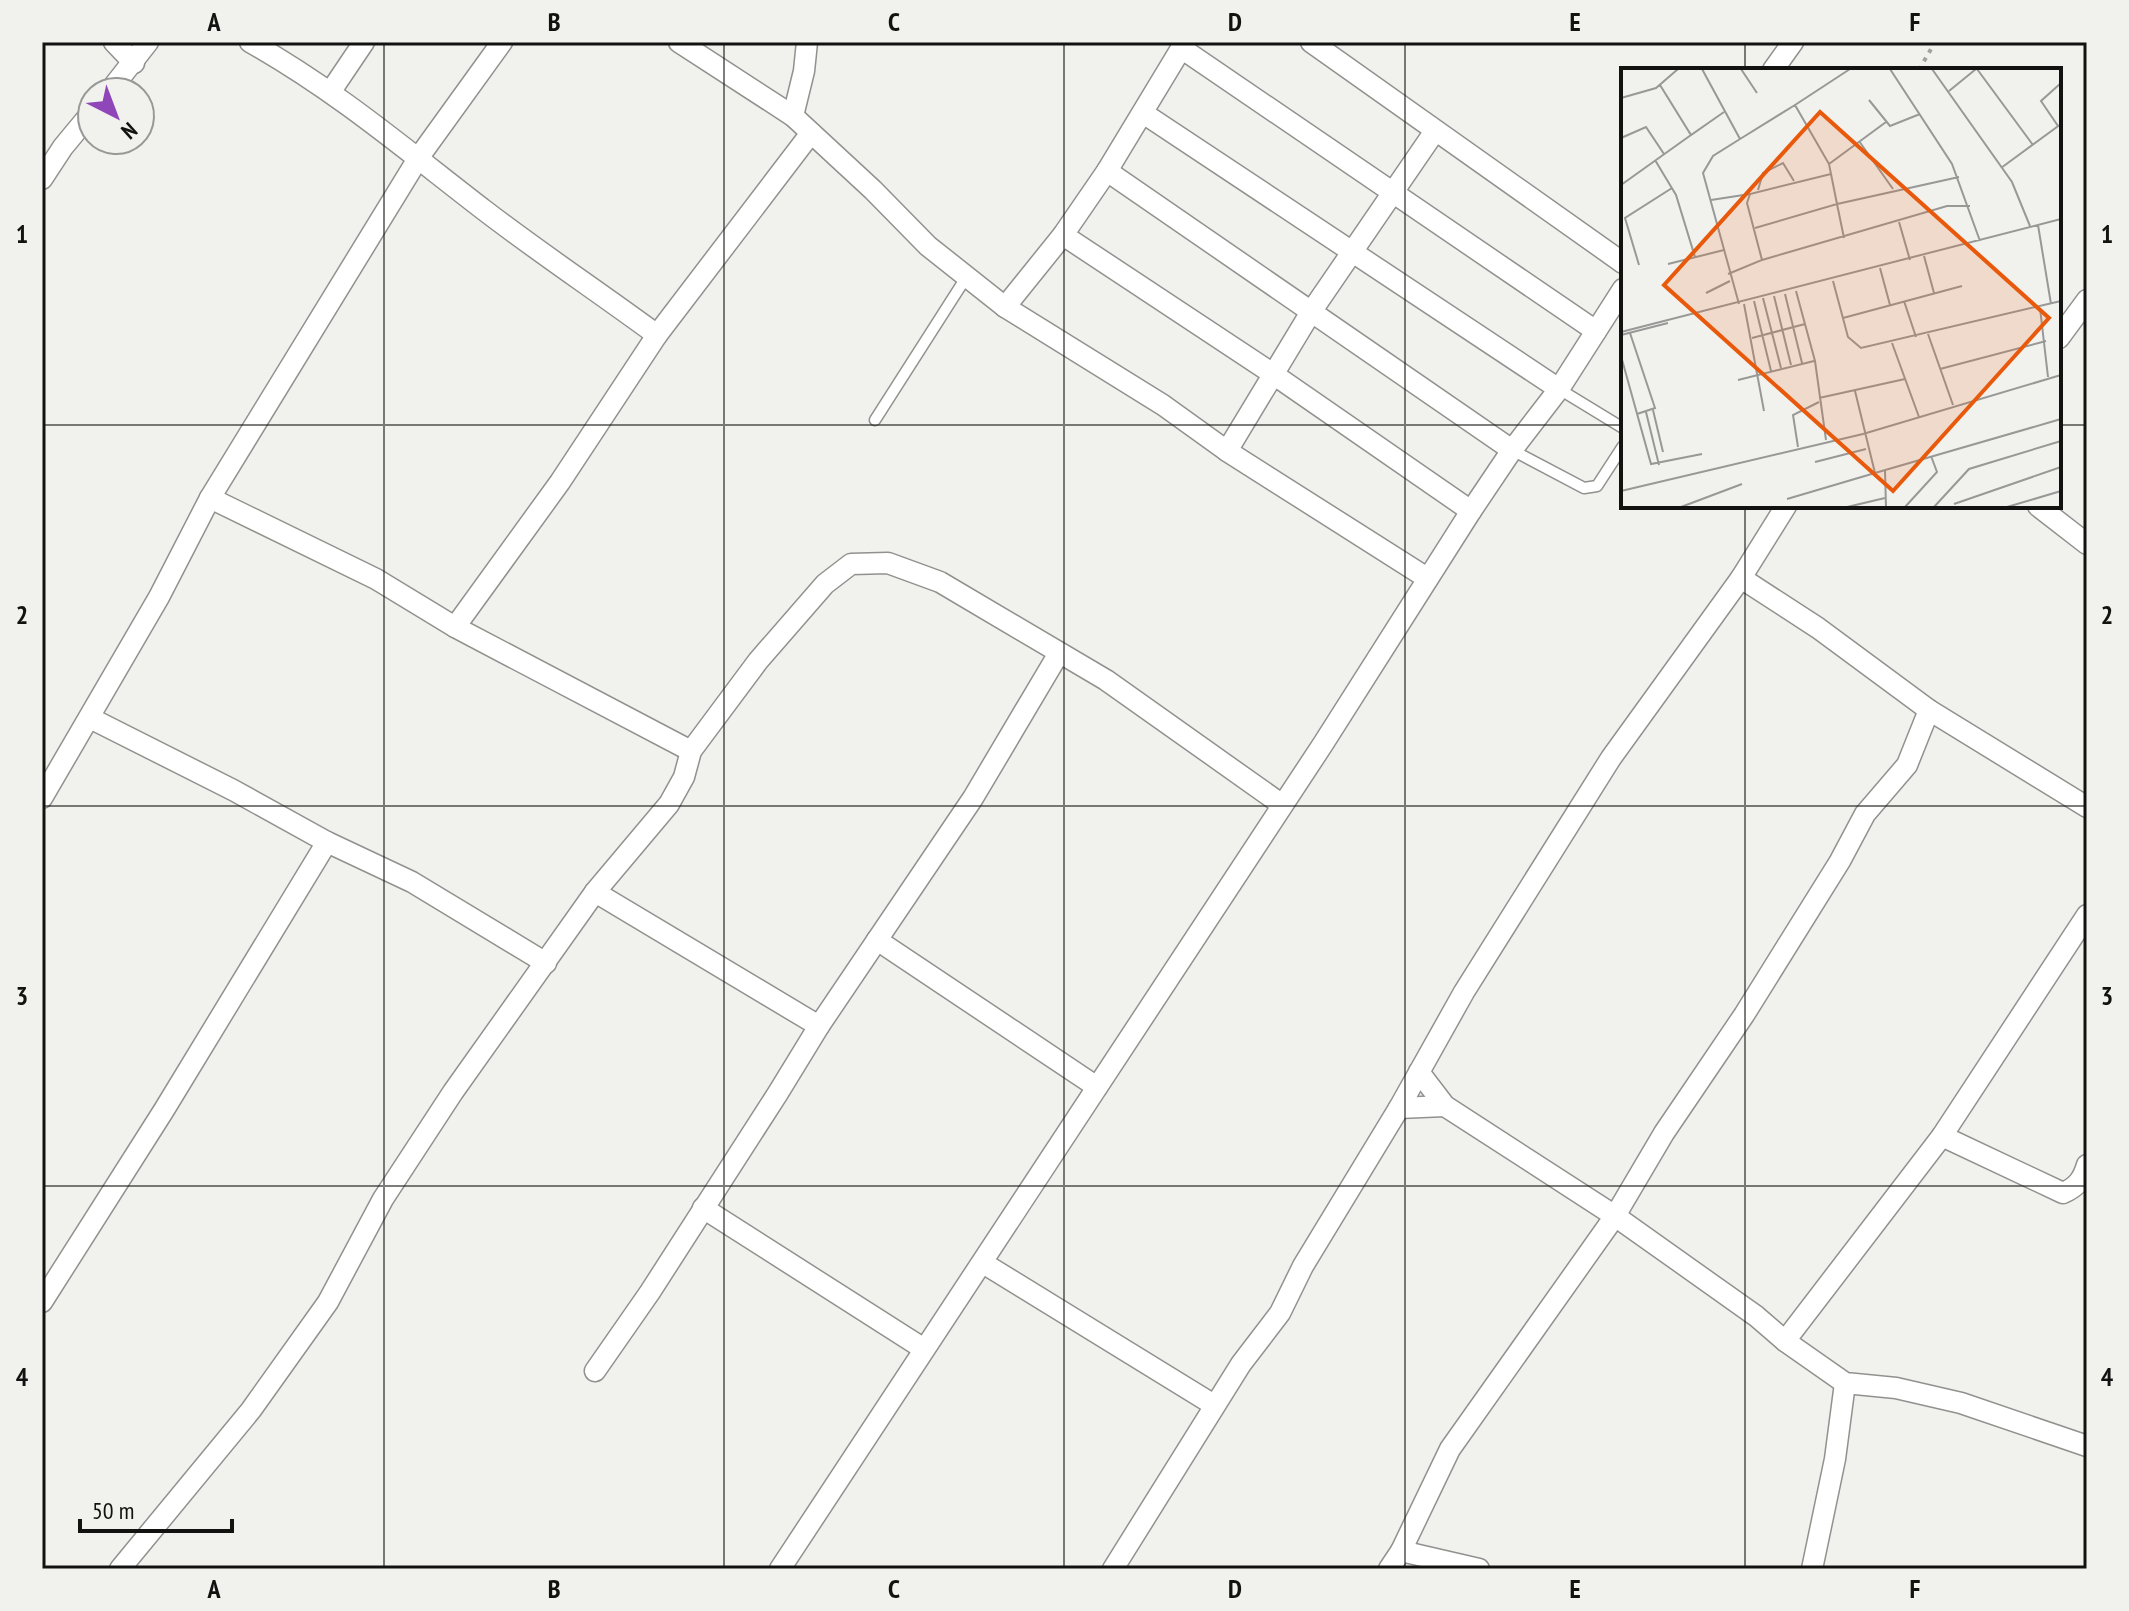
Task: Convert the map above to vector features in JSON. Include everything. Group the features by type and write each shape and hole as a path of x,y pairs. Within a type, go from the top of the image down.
{"street":[{"path":"114,42 134,63"},
{"path":"123,76 148,42"},
{"path":"250,42 331,91 484,210 657,335"},
{"path":"331,91 364,42"},
{"path":"42,798 159,597 210,498 419,157 502,42"},
{"path":"679,42 793,116 928,246 1005,307 1163,405 1227,451 1427,578"},
{"path":"793,116 804,71 807,42"},
{"path":"1311,42 1621,262"},
{"path":"1774,68 1793,42"},
{"path":"1005,307 1063,235 1107,171 1183,45 1596,331"},
{"path":"1143,113 1559,389"},
{"path":"42,179 76,131"},
{"path":"1227,451 1311,312 1435,131"},
{"path":"455,627 560,482 657,335 811,133"},
{"path":"1107,171 1512,450"},
{"path":"1063,235 1273,374 1471,511"},
{"path":"780,1569 1323,744 1471,511 1512,450 1559,389 1621,292"},
{"path":"2061,335 2087,300"},
{"path":"210,498 376,579 455,627 691,751"},
{"path":"1113,1569 1214,1405 1280,1313 1303,1266 1399,1108 1464,992 1611,758 1741,578 1785,508"},
{"path":"2041,508 2087,544"},
{"path":"120,1569 251,1410 328,1302 383,1199 453,1092 595,892 669,804 684,777 691,751 758,661 825,584 851,564 888,563 940,582 1106,680 1281,804"},
{"path":"1741,578 1818,628 1929,710 2087,807"},
{"path":"595,1371 650,1292 819,1026 973,798 1059,653"},
{"path":"1389,1569 1401,1551 1450,1449 1615,1216 1664,1133 1744,1015 1840,861 1865,814 1907,765 1929,710"},
{"path":"90,718 233,790 327,842 412,882 546,963"},
{"path":"42,1302 164,1110 327,842"},
{"path":"595,892 819,1026"},
{"path":"1785,1341 1942,1136 2087,915"},
{"path":"877,940 1097,1087"},
{"path":"1419,1072 1445,1106 1615,1216 1845,1383 1896,1388 1961,1403 2087,1446"},
{"path":"1399,1108 1445,1106"},
{"path":"1942,1136 2063,1193 2083,1178 2087,1165"},
{"path":"703,1208 924,1349"},
{"path":"983,1263 1214,1405"},
{"path":"1812,1569 1835,1459 1845,1383"},
{"path":"1401,1551 1479,1569"}],"lane":[{"path":"875,420 967,276"},
{"path":"1559,389 1621,427"},
{"path":"1512,450 1584,488 1590,488 1597,486 1621,449"}],"path":[{"path":"1920,68 1935,42"}]}
